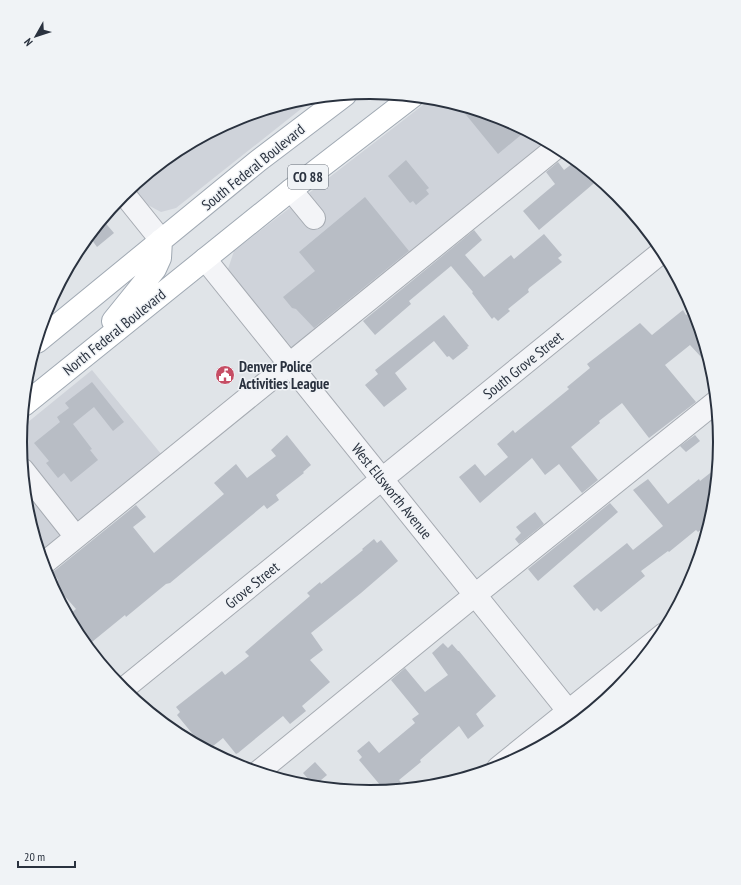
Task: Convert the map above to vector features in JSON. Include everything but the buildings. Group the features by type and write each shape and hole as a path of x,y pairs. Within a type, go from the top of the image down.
{"main road":[{"name":"South Federal Boulevard","path":"161,240 258,161 336,101"},
{"name":"CO 88","path":"205,260 291,190 406,101"},
{"name":"CO 88","path":"44,336 161,240"},
{"path":"79,361 143,285 155,268 160,258 161,240"},
{"name":"North Federal Boulevard","path":"30,400 205,260"}],"street":[{"path":"48,560 289,365 550,150"},
{"path":"291,190 314,218"},
{"path":"128,200 161,240"},
{"name":"South Grove Street","path":"382,480 658,256"},
{"name":"West Ellsworth Avenue","path":"205,260 574,717"},
{"path":"262,769 475,595 712,405"},
{"path":"29,478 76,537"},
{"name":"Grove Street","path":"128,685 382,480"},
{"path":"529,747 574,717 638,658"}],"shaded area":[{"path":"425,104 481,117 522,134 555,154 302,360 228,269 234,251"},
{"path":"305,106 176,208 161,212 146,204 136,192 161,170 199,145 219,134 260,117"},
{"path":"92,370 171,466 49,564 39,531 30,487 27,442 28,422"}],"place":[{"name":"Denver Police Activities League","path":"225,375"}]}
